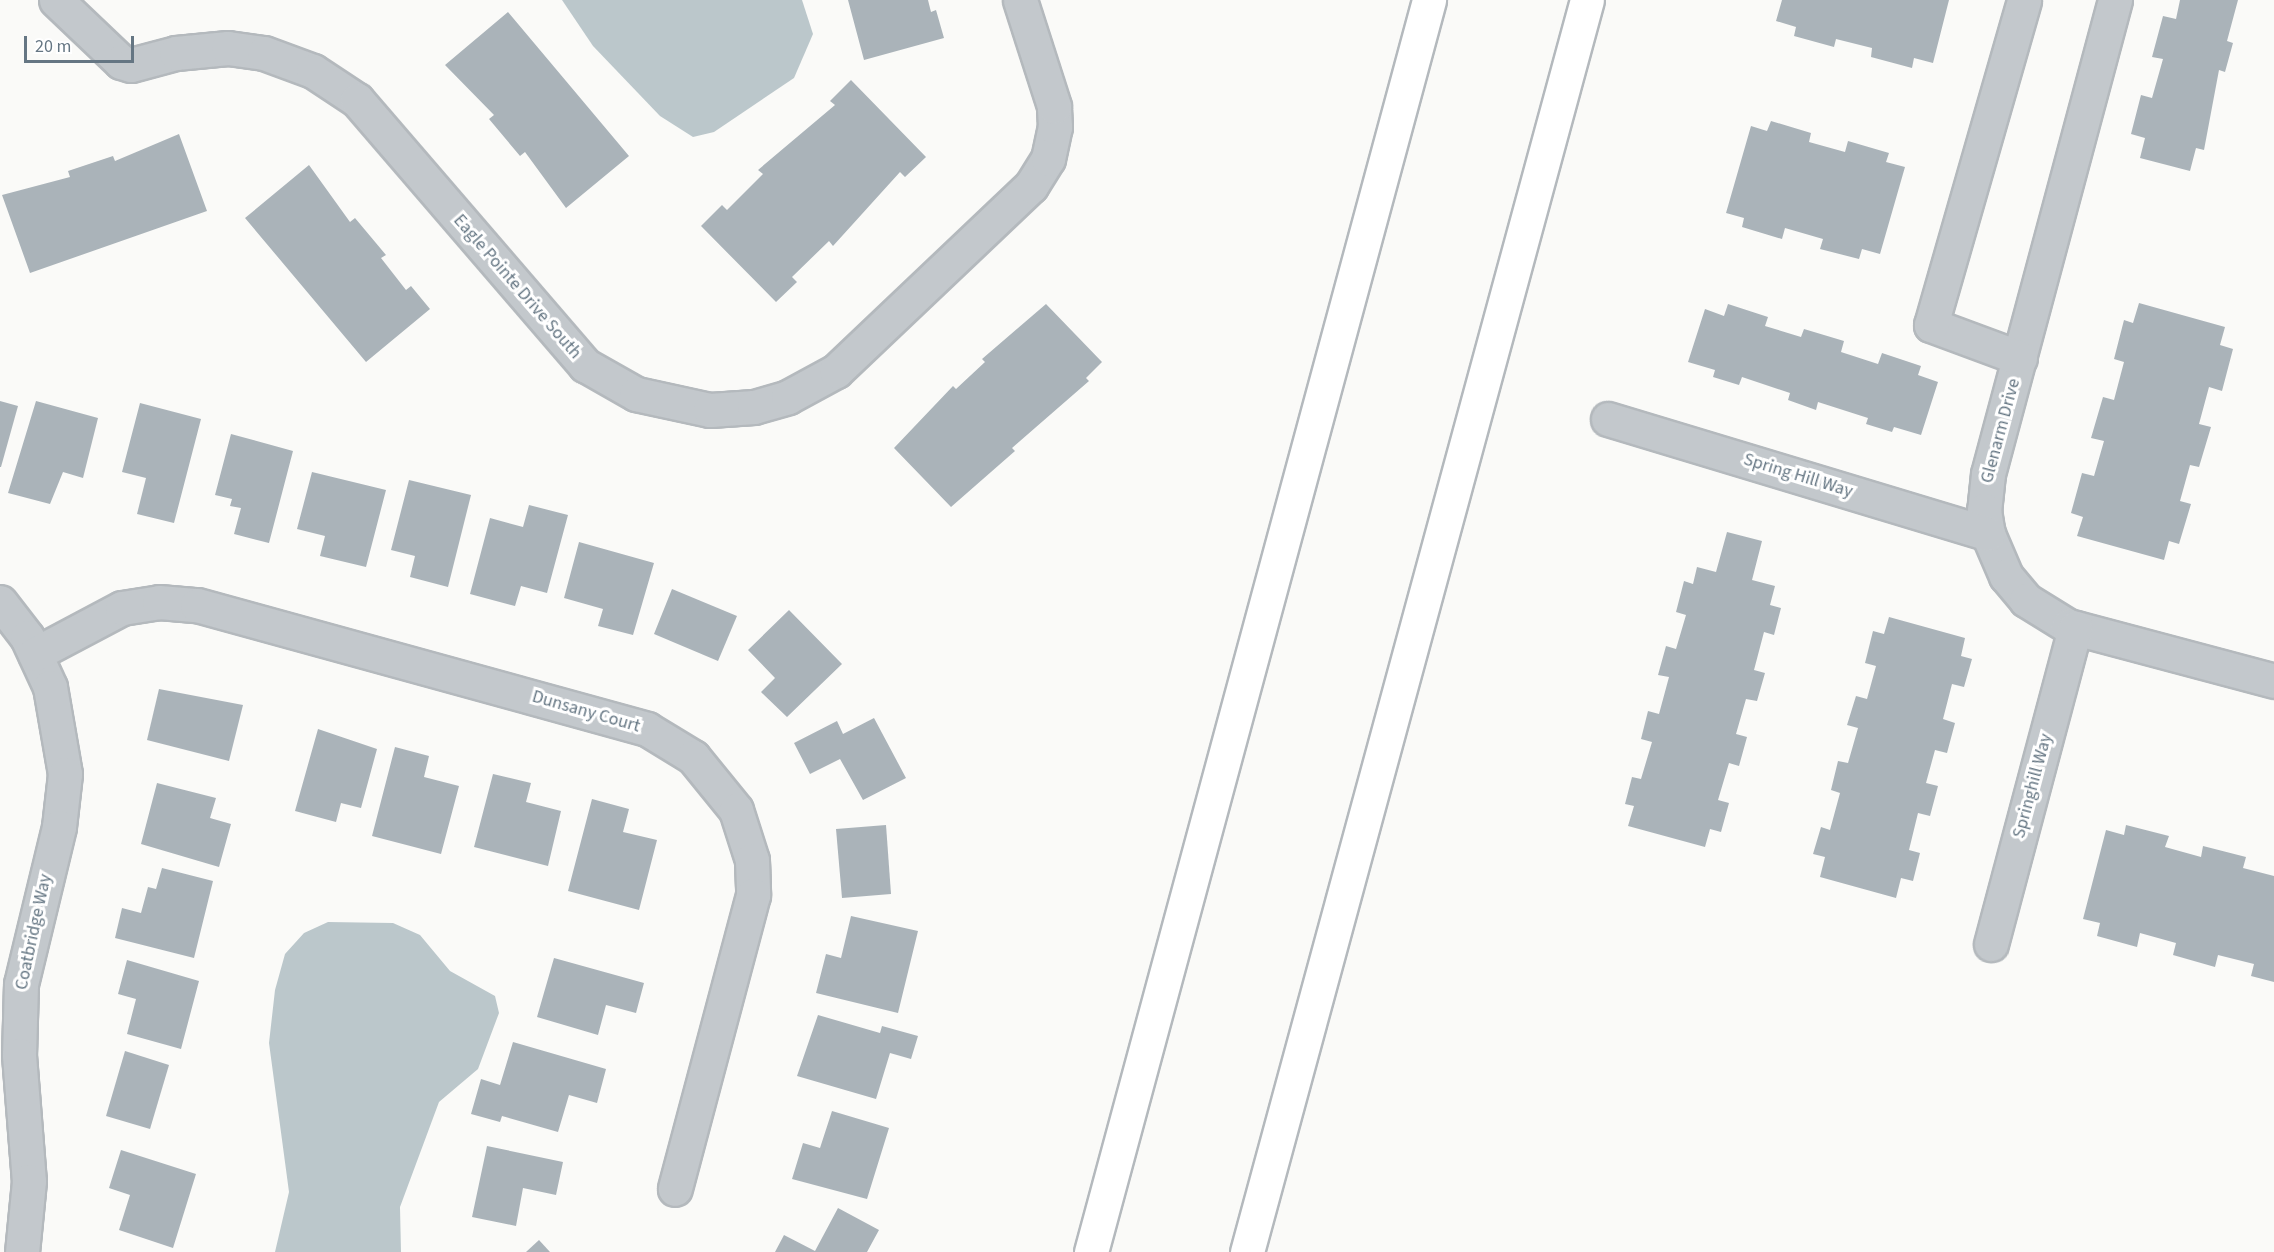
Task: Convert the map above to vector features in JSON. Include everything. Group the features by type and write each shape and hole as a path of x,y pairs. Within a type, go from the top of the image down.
{"highway":[{"path":"1091,1252 1429,0"},
{"path":"1247,1252 1587,0"}],"street":[{"name":"Eagle Pointe Drive South","path":"56,0 121,62 131,65 176,53 228,48 264,53 313,71 357,100 585,365 636,394 710,410 754,407 788,397 836,371 1032,186 1048,159 1055,127 1054,106 1020,0"},
{"path":"2020,358 1931,325 2024,0"},
{"name":"Glenarm Drive","path":"2115,0 1988,474 1984,510 1988,534 2006,576 2026,600 2075,628 2274,681"},
{"name":"Spring Hill Way","path":"1608,418 1988,534"},
{"name":"Coatbridge Way","path":"0,602 35,654 55,703 64,783 59,827 21,984 19,1055 29,1181 22,1252"},
{"name":"Dunsany Court","path":"35,654 122,608 159,602 197,605 647,729 693,757 736,810 752,860 753,895 675,1189"},
{"name":"Springhill Way","path":"1991,944 2075,628"}],"shaded area":[{"path":"562,0 802,0 813,34 794,78 714,132 693,137 660,116 593,46"},
{"path":"328,922 393,923 420,935 450,971 495,996 499,1013 478,1069 439,1102 400,1207 401,1252 275,1252 289,1192 269,1043 275,990 285,954 304,933"}],"building":[{"path":"848,0 928,0 931,12 936,10 944,38 864,60"},
{"path":"1782,0 1949,0 1933,63 1914,58 1912,68 1871,57 1872,48 1836,39 1834,47 1794,36 1796,27 1776,21"},
{"path":"2180,0 2238,0 2227,41 2233,43 2225,72 2219,70 2204,150 2196,148 2190,171 2140,158 2145,138 2131,134 2141,95 2152,98 2163,59 2152,57 2163,16 2176,19"},
{"path":"508,12 629,156 566,208 525,152 520,156 489,119 494,115 445,65"},
{"path":"851,80 926,157 905,177 900,172 833,246 829,241 792,277 797,282 776,302 701,226 722,205 727,210 763,174 758,170 835,105 830,101"},
{"path":"1771,121 1811,133 1809,142 1845,152 1848,141 1889,153 1886,162 1905,167 1880,254 1862,249 1859,259 1820,249 1823,239 1785,228 1782,239 1742,227 1744,218 1726,213 1751,126 1767,131"},
{"path":"179,134 207,211 30,273 2,195 70,177 68,171 113,156 115,161"},
{"path":"309,165 350,222 355,218 386,255 381,258 406,290 411,286 430,309 366,362 245,218"},
{"path":"2139,303 2225,327 2220,345 2233,349 2222,391 2209,387 2199,424 2211,427 2199,467 2190,465 2180,501 2191,504 2179,544 2169,541 2164,560 2077,536 2083,517 2071,513 2082,473 2094,476 2104,441 2091,438 2103,397 2114,400 2124,362 2114,359 2124,320 2133,323"},
{"path":"1046,304 1102,362 1086,378 1089,381 1012,448 1015,451 951,507 894,448 953,386 956,389 985,362 982,359"},
{"path":"1728,304 1768,317 1765,326 1801,337 1804,329 1844,341 1841,352 1878,364 1882,353 1921,366 1918,375 1938,382 1921,435 1894,427 1892,432 1866,424 1868,418 1818,402 1816,410 1788,400 1790,393 1742,377 1739,385 1713,377 1715,370 1688,362 1705,309 1724,316"},
{"path":"0,401 18,406 1,467 0,467"},
{"path":"36,401 98,418 83,478 63,472 50,504 8,493"},
{"path":"140,403 201,419 174,523 137,514 146,478 122,472"},
{"path":"231,434 293,451 269,543 234,534 241,508 230,506 232,499 215,495"},
{"path":"312,472 386,490 366,567 320,556 325,536 297,529"},
{"path":"409,480 471,495 448,587 410,577 415,556 391,550"},
{"path":"529,505 568,515 547,593 521,586 515,606 470,594 490,518 523,527"},
{"path":"1727,532 1762,541 1752,580 1775,586 1770,605 1781,608 1774,635 1764,632 1754,670 1765,673 1757,701 1746,699 1736,734 1747,737 1739,766 1729,763 1718,800 1729,803 1721,832 1710,829 1705,847 1628,826 1634,806 1625,804 1632,777 1641,779 1652,742 1641,739 1648,711 1659,714 1669,677 1658,675 1666,646 1676,649 1686,615 1676,612 1684,581 1693,584 1697,567 1716,572"},
{"path":"579,542 654,563 633,635 598,626 603,609 564,598"},
{"path":"672,589 737,616 718,661 654,634"},
{"path":"789,610 842,664 787,717 761,692 775,678 748,650"},
{"path":"1889,617 1965,638 1961,656 1972,659 1964,687 1952,684 1943,719 1955,723 1947,753 1935,750 1926,783 1938,786 1930,816 1918,813 1909,850 1920,853 1913,881 1901,878 1896,898 1820,877 1825,857 1813,854 1821,827 1830,830 1840,793 1831,790 1838,761 1848,763 1858,728 1847,725 1856,696 1867,699 1876,666 1865,663 1873,631 1884,634"},
{"path":"159,689 243,705 229,761 147,740"},
{"path":"874,718 906,778 863,800 840,759 810,774 794,743 837,721 843,734"},
{"path":"318,729 377,749 361,808 341,803 336,822 295,811"},
{"path":"395,747 429,756 424,777 459,786 441,854 372,836"},
{"path":"493,774 531,783 526,802 561,811 548,866 474,847"},
{"path":"157,783 216,798 210,818 231,824 219,867 141,844"},
{"path":"592,799 629,809 623,832 657,840 639,910 568,891"},
{"path":"886,825 891,894 842,898 836,829"},
{"path":"2126,825 2169,836 2165,847 2201,857 2203,846 2246,857 2243,868 2274,876 2274,982 2251,976 2254,964 2218,955 2215,967 2173,955 2176,943 2140,933 2137,947 2097,936 2100,923 2083,919 2106,830 2124,835"},
{"path":"162,868 213,881 194,958 115,938 122,908 141,913 148,887 156,889"},
{"path":"851,916 918,931 898,1013 816,993 826,954 841,958"},
{"path":"554,958 644,983 636,1013 606,1005 598,1035 537,1017"},
{"path":"127,960 199,981 181,1049 127,1034 136,999 118,994"},
{"path":"818,1015 880,1033 882,1026 918,1036 911,1059 890,1053 876,1099 797,1076"},
{"path":"513,1042 606,1069 597,1103 569,1095 558,1132 502,1116 500,1122 471,1114 481,1079 500,1085"},
{"path":"125,1051 169,1065 150,1129 106,1116"},
{"path":"832,1111 889,1128 867,1199 792,1179 803,1143 820,1148"},
{"path":"487,1146 563,1162 556,1195 523,1188 516,1226 472,1217"},
{"path":"121,1150 196,1174 173,1248 119,1230 130,1195 109,1188"},
{"path":"838,1208 879,1230 867,1252 775,1252 784,1235 815,1251"},
{"path":"539,1240 550,1252 526,1252"}]}
